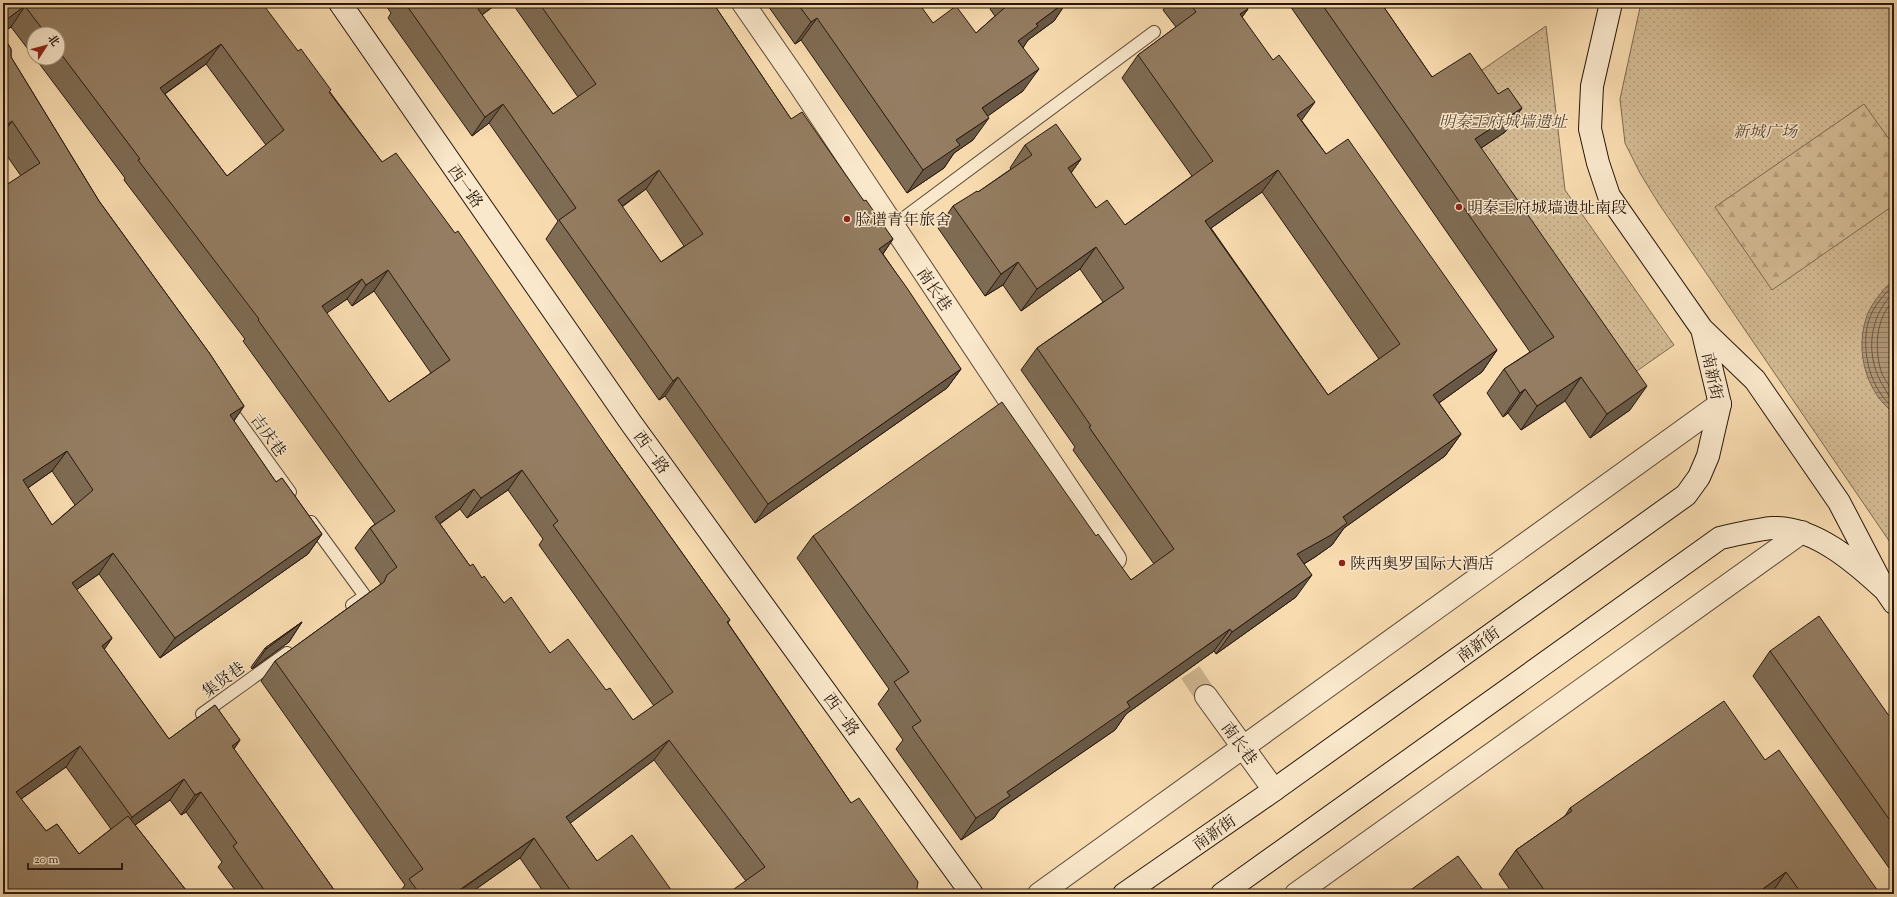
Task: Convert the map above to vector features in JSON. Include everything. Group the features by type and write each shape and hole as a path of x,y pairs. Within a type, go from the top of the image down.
{"street":[{"name":"西一路","path":"340,3 631,423 972,894"},
{"name":"南长巷","path":"743,3 1126,576"},
{"path":"1611,3 1592,86 1590,129 1598,164 1609,196 1702,329 1760,386 1839,502 1889,597"},
{"name":"南新街","path":"1124,894 1274,790 1686,495 1699,477 1708,456 1720,404 1702,329"},
{"path":"1039,894 1720,404"},
{"path":"1222,894 1720,538 1773,528 1802,532 1829,546 1856,563 1889,597"},
{"path":"1296,894 1802,532"},
{"name":"南长巷","path":"1206,696 1274,790"}],"lane":[{"path":"893,226 1154,32"},
{"name":"吉庆巷","path":"221,397 295,500"},
{"path":"305,512 365,596 340,614"},
{"name":"集贤巷","path":"220,740 202,714 296,646"}],"green space":[{"name":"新城广场","path":"1641,3 1894,3 1894,548 1659,204 1640,173 1625,143 1620,99"},
{"name":"明秦王府城墙遗址","path":"1546,26 1565,190 1674,345 1621,382 1428,107"},
{"path":"1864,104 1894,146 1894,205 1772,290 1715,207"}],"water":[{"path":"1894,279 1894,413 1877,395 1871,384 1863,360 1862,347 1867,316 1881,293"}],"building":[{"path":"3,3 262,3 298,51 301,49 331,90 329,92 382,162 396,153 455,233 458,231 608,449 730,620 727,622 851,803 859,798 918,882 916,894 727,894 765,867 669,740 566,817 597,861 632,835 674,894 573,894 534,838 455,893 456,894 420,894 409,879 423,869 275,661 384,582 387,575 397,567 370,528 395,511 258,320 259,319 138,160 140,159 66,61 66,26 40,26 25,6 3,22","holes":["221,44 284,130 227,176 160,88","388,270 450,360 389,402 322,306 362,279 366,285","522,470 558,521 553,525 673,692 633,720 610,688 606,690 568,639 550,653 511,597 504,603 484,576 482,578 473,564 470,566 435,517 474,489 481,498"]},
{"path":"405,3 485,3 478,9 553,114 596,84 539,3 713,3 791,119 802,112 864,201 866,200 893,239 879,249 961,369 768,504 678,377 673,381 559,220 576,208 503,104 485,117","holes":["659,170 703,234 661,262 618,200"]},
{"path":"797,3 912,3 916,8 920,5 933,23 956,6 976,33 1010,3 1064,3 1036,24 1038,26 1018,41 1039,69 982,108 989,118 956,140 960,145 923,170 817,18 811,22"},
{"path":"1190,3 1243,3 1248,9 1240,14 1273,60 1279,55 1315,102 1297,115 1326,154 1348,139 1497,350 1433,395 1461,434 1343,517 1347,523 1331,535 1297,554 1312,575 1232,632 1230,629 1127,702 1130,707 1007,792 1010,796 976,818 912,727 921,721 894,682 909,672 813,536 1002,402 1096,536 1098,534 1131,580 1174,549 1089,427 1091,426 1037,348 1124,288 1096,247 1037,289 1018,262 1001,274 953,206 977,191 978,192 1032,155 1025,145 1056,124 1081,159 1068,168 1096,208 1107,200 1125,225 1213,161 1138,55 1196,12","holes":["1278,170 1400,344 1328,395 1205,221"]},
{"path":"1321,3 1381,3 1432,77 1470,53 1498,94 1508,88 1522,108 1475,139 1647,386 1607,414 1581,377 1537,406 1525,389 1520,393 1504,369 1554,337"},
{"path":"3,36 11,49 11,57 99,201 210,354 244,406 230,415 276,482 282,478 322,534 175,638 113,553 72,583 112,638 102,646 169,739 215,705 240,740 232,746 337,894 267,894 233,846 237,843 201,792 195,795 184,779 132,817 80,746 16,792 46,831 57,824 79,854 128,816 189,894 3,894 3,187 40,163 12,121 3,128","holes":["67,451 93,490 52,525 23,480"]},
{"path":"1819,616 1894,723 1894,826 1770,651"},
{"path":"302,622 266,649 265,648"},
{"path":"1724,701 1765,760 1779,750 1880,894 1802,894 1786,872 1756,894 1547,894 1516,850 1572,811 1570,808"},
{"path":"1458,856 1486,894 1405,894"}],"tunnel":[{"path":"1172,645 1206,696"}],"place":[{"name":"明秦王府城墙遗址南段","path":"1459,207"},
{"name":"脸谱青年旅舍","path":"847,219"},
{"name":"陕西奥罗国际大酒店","path":"1342,563"}]}
